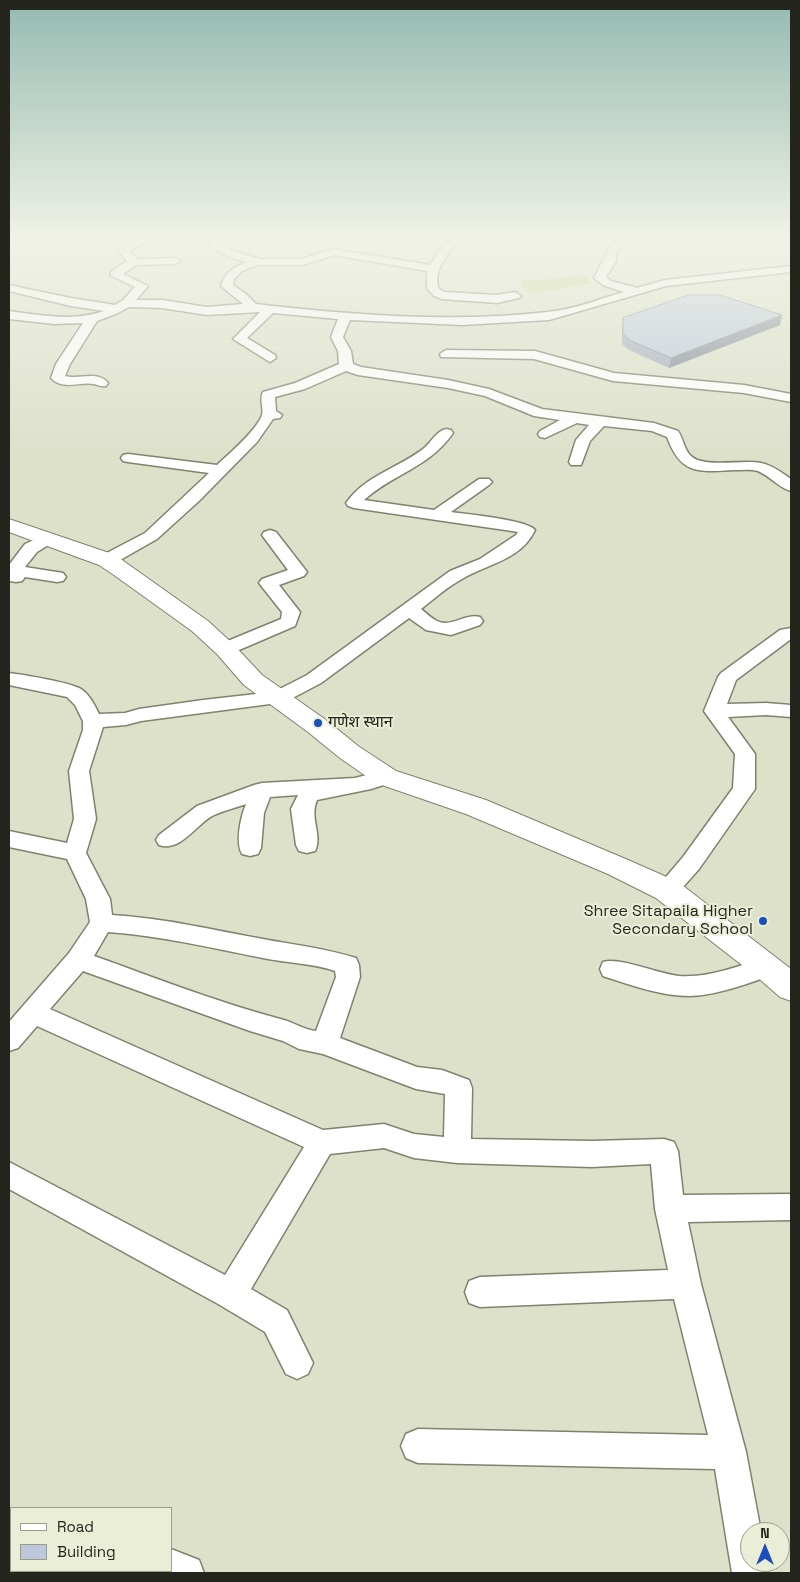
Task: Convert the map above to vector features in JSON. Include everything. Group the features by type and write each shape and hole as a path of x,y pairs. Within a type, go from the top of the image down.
{"main road":[{"path":"9,525 107,560 178,608 225,649 253,680 349,752 386,777 476,807 618,867 666,890 767,967 791,988"}],"street":[{"path":"9,316 46,321 92,318 112,310"},
{"path":"270,358 239,339 269,310 346,316 462,321 532,318 574,310"},
{"path":"346,316 337,337 344,347 347,356 346,366"},
{"path":"92,318 80,340 63,364 58,378 62,381 72,382 98,380 101,383"},
{"path":"446,354 535,355 613,377 744,389 791,398"},
{"path":"107,560 151,536 194,498 219,470 252,439 272,415 268,395 300,386 346,366 358,371 448,384 489,393 539,413 600,422 654,427 673,434 684,458 691,463 700,466 731,464 762,467 791,486"},
{"path":"518,422 539,413"},
{"path":"545,434 576,418"},
{"path":"576,462 582,440 600,422"},
{"path":"93,721 126,719 139,715 203,706 278,698 314,680 456,575 486,563 523,538 526,532 525,529 514,526 354,503 366,490 427,454 439,443 446,433"},
{"path":"128,458 219,470"},
{"path":"435,516 484,482"},
{"path":"225,649 289,622 291,612 268,583 298,572 270,535"},
{"path":"47,540 31,548 15,574 57,577"},
{"path":"409,610 432,626 451,630 459,624 474,621"},
{"path":"714,711 728,677 791,632"},
{"path":"9,679 40,684 74,694 83,702 93,721 93,730 79,771 85,819 75,853 98,899 102,923 78,960 9,1040"},
{"path":"714,711 766,709 791,711"},
{"path":"666,890 691,863 744,789 745,754 714,711"},
{"path":"307,845 302,809 309,795 386,777"},
{"path":"167,840 205,811 262,790 352,785"},
{"path":"250,848 254,813 262,790"},
{"path":"9,839 75,853"},
{"path":"102,923 130,924 268,950 317,955 347,965 348,977 325,1043"},
{"path":"78,960 250,1021 289,1032 308,1041 325,1043 416,1078 442,1081 459,1088 457,1150"},
{"path":"612,969 648,980 688,986 719,981 767,967"},
{"path":"33,1013 322,1142 384,1136 414,1146 457,1150 592,1154 664,1150 670,1210 686,1284 729,1452 750,1573"},
{"path":"231,1294 322,1142"},
{"path":"9,1175 231,1294 276,1321 298,1363"},
{"path":"670,1210 791,1208"},
{"path":"480,1292 686,1284"},
{"path":"418,1446 729,1452"},
{"path":"172,1567 186,1573"}],"building":[{"path":"646,310 766,310 782,315 671,358 631,341 623,334 623,318"}],"place":[{"name":"गणेश स्थान","path":"318,723"},
{"name":"Shree Sitapaila Higher Secondary School","path":"763,921"}]}
